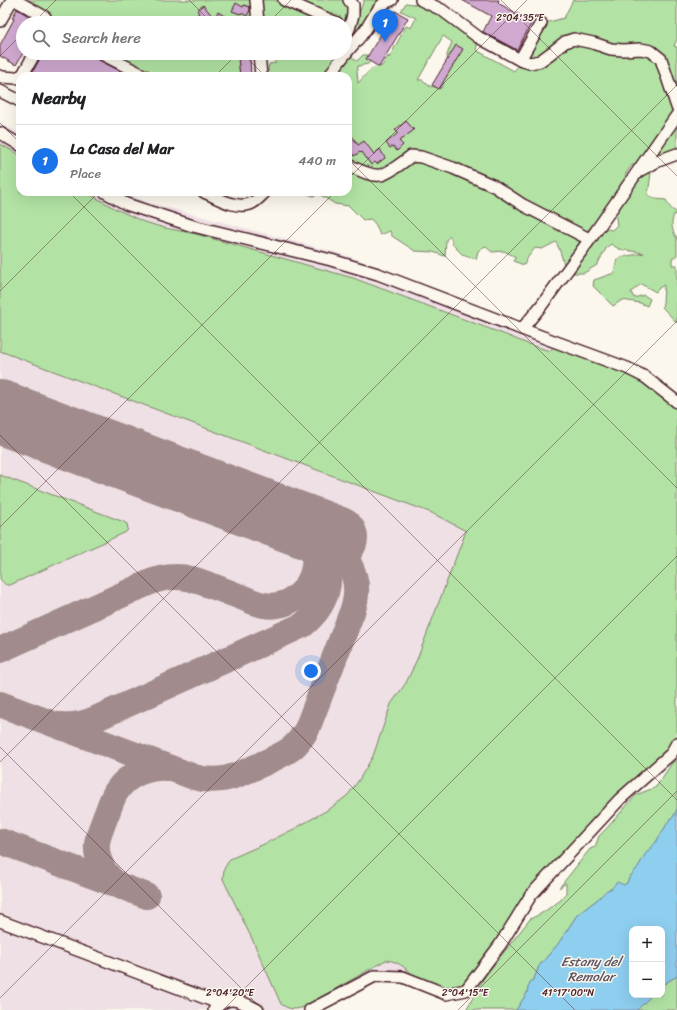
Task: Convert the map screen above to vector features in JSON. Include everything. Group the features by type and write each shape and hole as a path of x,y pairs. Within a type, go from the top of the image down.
{"lane":[{"path":"0,21 12,0"},
{"path":"15,0 43,16"},
{"path":"256,0 257,16"},
{"path":"284,0 321,16"},
{"path":"349,0 353,5 353,15"},
{"path":"353,15 361,0"},
{"path":"352,46 381,6 392,0"},
{"path":"422,0 442,10 478,37 520,60 530,63 540,61 565,42 574,39 611,49 642,49 651,51 661,59 677,107"},
{"path":"520,60 541,23"},
{"path":"352,30 362,34"},
{"path":"23,72 31,60"},
{"path":"114,60 137,72"},
{"path":"260,60 261,72"},
{"path":"333,72 342,60"},
{"path":"0,76 16,78"},
{"path":"0,91 16,99"},
{"path":"522,329 541,306 589,240 677,115"},
{"path":"0,134 16,143"},
{"path":"636,173 658,161 677,154"},
{"path":"352,167 371,175 382,175 398,166 411,156 421,157 453,168 494,186 523,205 589,240"},
{"path":"113,196 126,204 193,226 331,260 378,274 646,376 677,402"},
{"path":"213,196 230,203 242,205 250,204 261,196"},
{"path":"310,1010 375,976 403,978 446,994 466,990 500,945 531,895 620,800 671,754 677,743"},
{"path":"0,921 218,1007 231,999 246,1003 258,1010"}],"shaded area":[{"path":"0,123 16,132 16,196 133,196 143,201 338,253 552,335 552,338 677,397 677,749 618,806 538,894 467,993 397,980 380,981 315,1010 0,1010"}],"green space":[{"path":"25,0 274,0 313,16 42,16"},
{"path":"295,0 343,0 349,3 356,22 364,0 382,0 356,36 352,35 352,16 314,16"},
{"path":"573,0 677,0 677,39 674,46 677,47 677,110 645,151 652,154 677,123 677,150 641,168 632,165 626,173 625,184 619,195 631,191 635,185 635,176 643,173 651,173 648,195 656,199 666,200 670,208 677,212 677,215 674,214 672,226 677,237 677,255 672,259 672,265 677,265 677,323 662,307 664,285 656,292 641,284 631,292 634,298 644,295 650,299 647,306 640,303 622,300 613,306 593,286 594,280 614,273 617,259 644,253 619,249 611,244 607,247 597,265 584,273 573,273 565,268 556,242 542,249 535,248 524,265 513,261 516,257 504,251 492,252 485,246 478,251 476,259 462,254 453,245 450,236 446,240 445,256 433,252 415,251 392,236 390,231 380,235 376,225 371,219 363,220 349,206 335,204 322,196 352,196 352,72 268,72 269,64 276,63 274,60 352,60 352,57 357,61 363,55 370,55 372,59 368,64 358,66 358,83 371,69 382,66 388,56 389,58 406,26 411,28 416,18 401,11 406,3 430,8 474,40 477,46 476,50 514,71 522,63 545,23 564,18","holes":["443,36 452,42 447,55 448,64 444,72 443,85 441,88 429,86 423,80 418,80","614,204 617,225 612,230 602,228"]},
{"path":"126,60 238,60 240,72 145,72"},
{"path":"0,144 16,153 16,196 93,196 144,222 196,234 353,278 528,344 550,351 553,347 629,374 647,384 677,410 677,732 663,756 633,780 595,819 521,904 467,981 462,985 457,987 448,987 427,983 420,980 396,962 386,960 304,1007 295,1009 287,1007 281,1004 223,879 224,869 230,859 294,829 331,808 348,795 359,780 373,756 391,704 406,683 418,657 466,531 432,513 0,351"},
{"path":"0,475 124,522 127,524 128,529 124,533 10,585 4,584 0,579"},
{"path":"677,759 677,809 674,816 670,819 656,842 629,878 627,883 607,890 577,915 558,944 539,966 534,979 530,983 527,993 516,1010 466,1010 485,976 530,919 561,900 566,893 566,883 559,888 590,849 595,847 599,836 636,795 656,787 672,763"},
{"path":"677,976 677,1010 637,1010 649,998 665,998 665,983"}],"water":[{"name":"Estany del Remolar","path":"677,809 677,976 665,983 665,926 629,926 629,998 649,998 637,1010 516,1010 527,993 530,982 534,979 539,966 558,944 577,915 607,890 611,889 617,882 624,885 627,883 646,853 656,842 670,819 674,816"}],"building":[{"path":"462,0 499,0 498,3 532,22 517,50 483,32 491,16"},
{"path":"236,3 243,7 244,5 250,7 247,16 232,11"},
{"path":"203,5 212,16 195,16 199,13 197,10"},
{"path":"17,9 28,16 16,16 16,60 19,60 16,65 0,56 0,45 14,19 12,18"},
{"path":"395,11 408,18 379,67 366,59"},
{"path":"218,12 224,16 215,16"},
{"path":"456,45 463,49 439,89 432,85"},
{"path":"39,60 99,60 122,72 33,72"},
{"path":"238,60 250,60 251,72 240,72"},
{"path":"406,121 414,130 399,141 403,145 397,151 393,146 390,148 386,143 398,133 395,130"},
{"path":"352,136 358,145 364,141 374,154 380,149 385,158 377,164 375,162 371,165 362,152 354,156 352,153"}],"taxiway":[{"path":"0,650 146,584 163,578 180,577 192,579 252,602 264,605 276,605 287,602 297,597 305,588 311,579 314,568 314,556 311,545 307,538 291,521"},
{"path":"0,704 194,777 204,779 213,780 229,778 285,753 296,744 307,729 356,598 355,579 345,556 329,539 312,529"},
{"path":"61,725 74,725 91,721 303,625 318,610 326,592 328,573 327,563 323,553"},
{"path":"122,887 106,873 97,852 98,838 111,801 126,780 139,772 154,768 170,768"},
{"path":"0,841 147,896"}],"runway":[{"path":"0,412 336,538"}],"place":[{"name":"La Casa del Mar","path":"385,42"}]}
